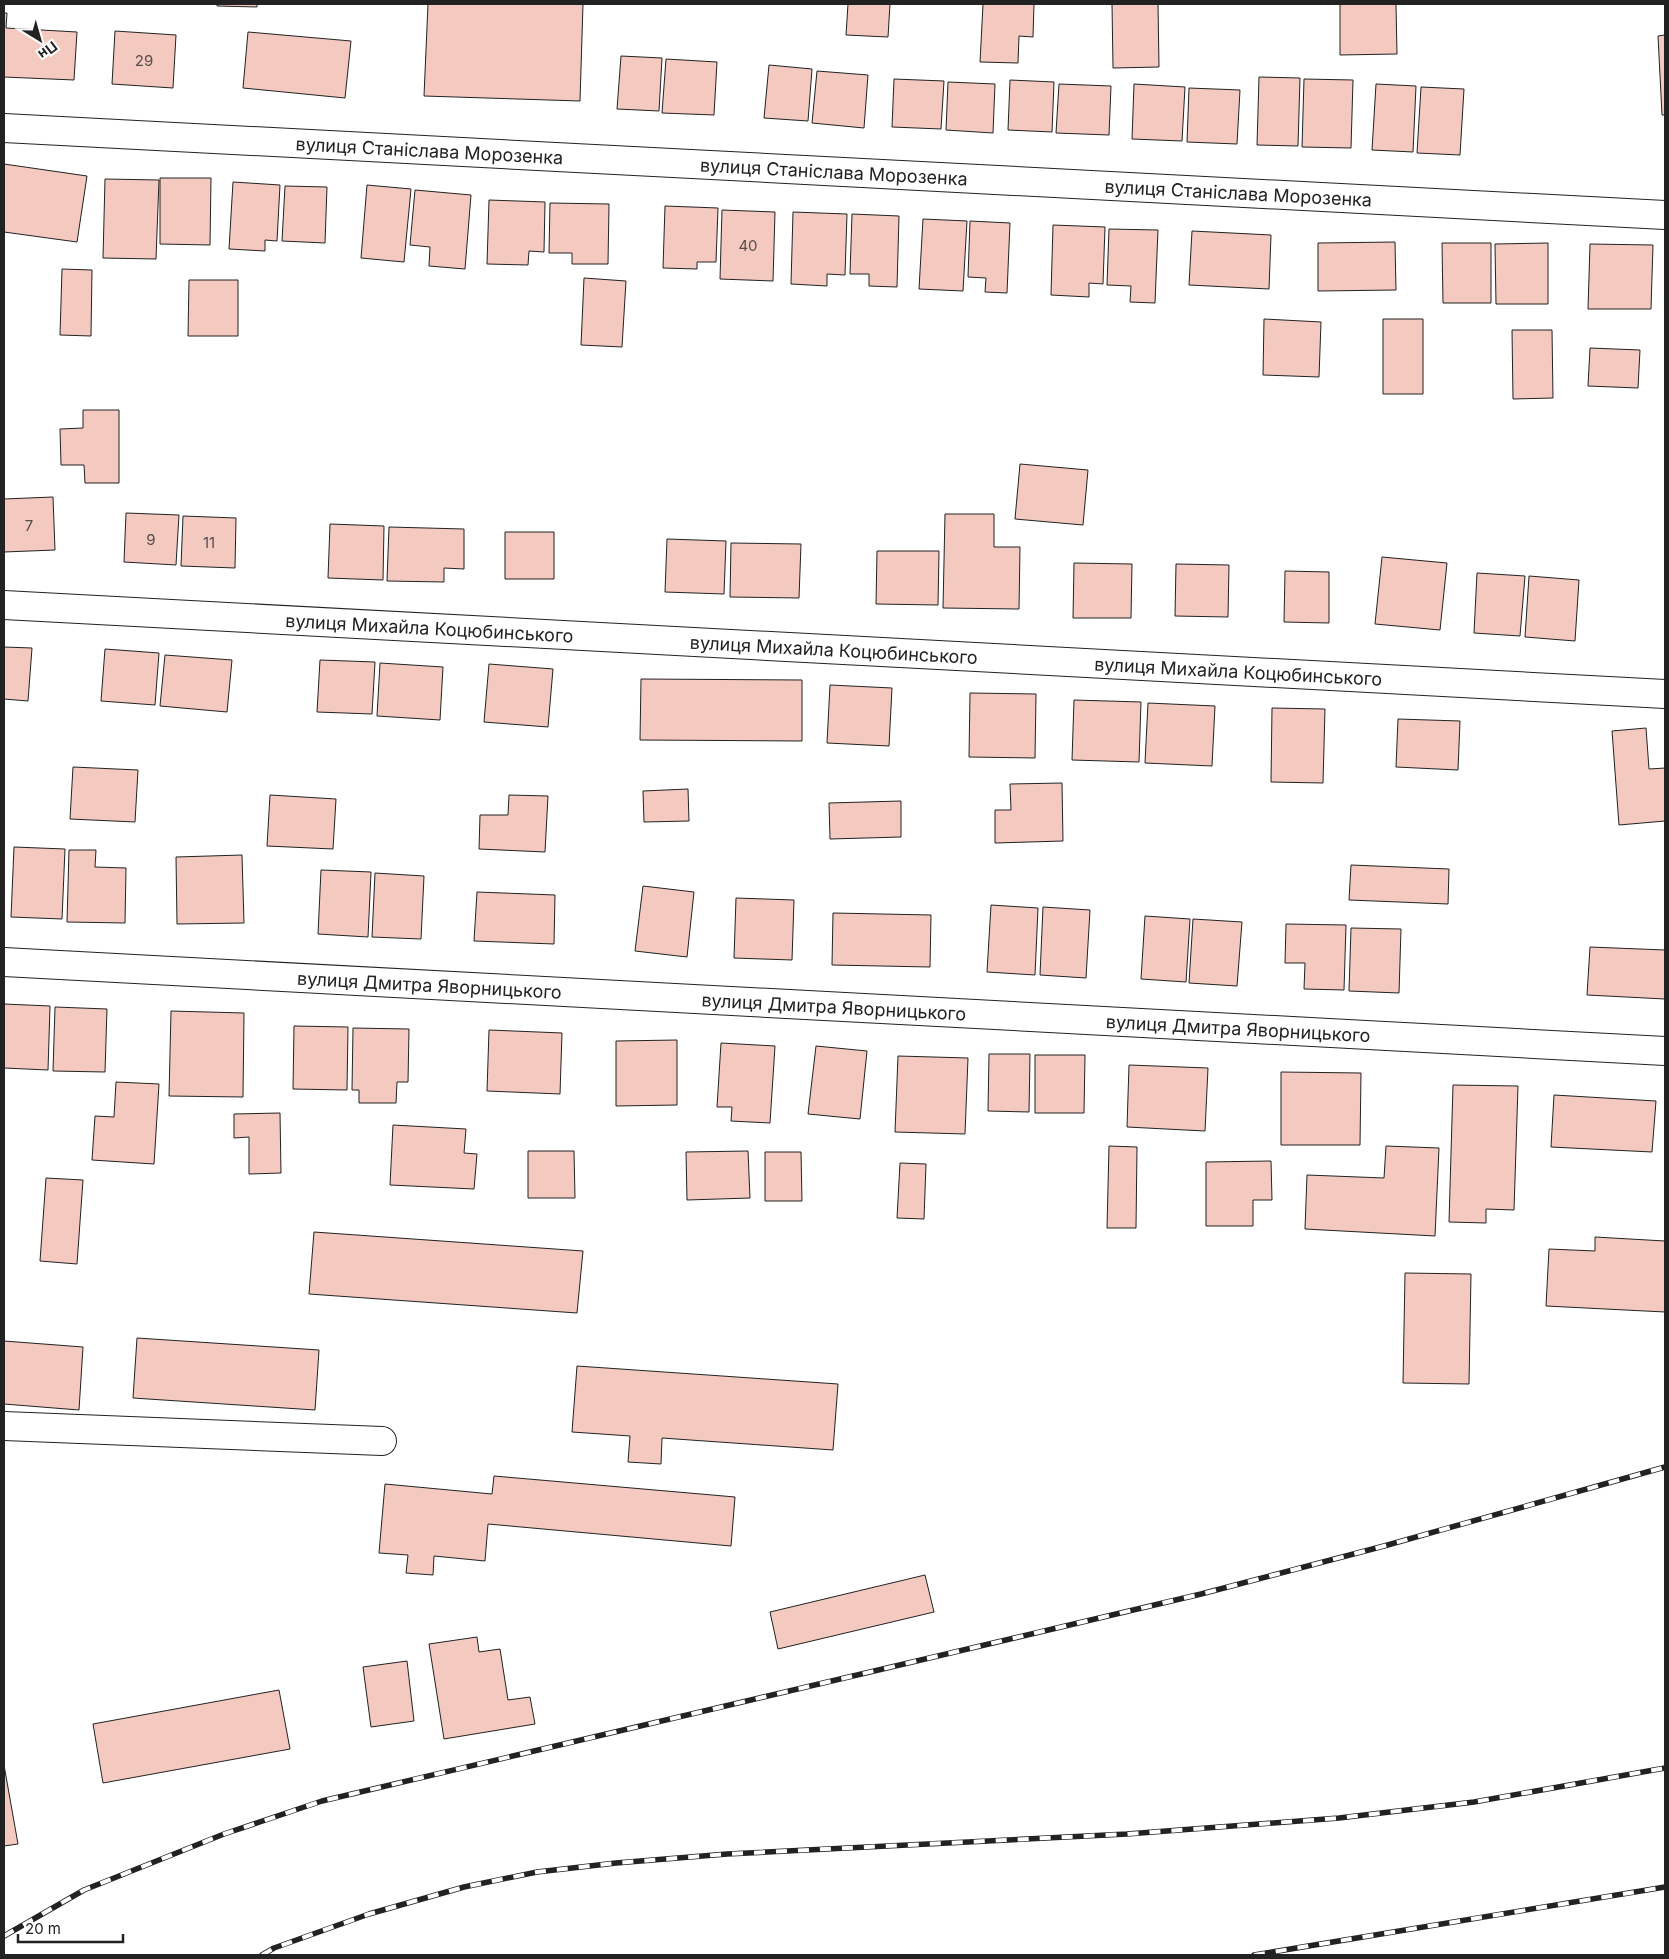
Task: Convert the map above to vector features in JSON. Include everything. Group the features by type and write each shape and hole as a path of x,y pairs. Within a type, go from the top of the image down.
{"street":[{"name":"вулиця Станіслава Морозенка","path":"4,128 1665,215"},
{"name":"вулиця Михайла Коцюбинського","path":"4,605 1665,694"},
{"name":"вулиця Дмитра Яворницького","path":"4,962 1665,1051"},
{"path":"4,1426 382,1441"}],"building":[{"path":"217,4 257,4 257,7 217,6"},
{"path":"428,4 583,4 580,101 424,96"},
{"path":"848,4 890,4 888,37 846,35"},
{"path":"983,4 1034,4 1033,37 1019,36 1018,63 980,62"},
{"path":"1112,4 1158,4 1159,67 1113,68"},
{"path":"1340,4 1396,4 1397,54 1340,55"},
{"path":"4,13 7,13 6,28 77,32 74,80 4,77"},
{"path":"115,31 176,35 173,88 112,84"},
{"path":"248,32 351,41 345,98 243,88"},
{"path":"1665,35 1665,115 1662,115 1658,36"},
{"path":"621,56 662,58 659,111 617,109"},
{"path":"666,59 717,62 714,115 662,113"},
{"path":"769,65 812,69 808,121 764,118"},
{"path":"817,71 868,75 864,128 812,123"},
{"path":"1259,77 1300,78 1298,146 1257,145"},
{"path":"894,79 944,81 941,129 892,127"},
{"path":"1304,79 1353,80 1351,148 1302,147"},
{"path":"1010,80 1054,82 1052,132 1008,130"},
{"path":"948,82 995,84 993,133 946,130"},
{"path":"1059,84 1111,86 1109,135 1056,133"},
{"path":"1134,84 1185,87 1182,141 1132,139"},
{"path":"1376,84 1416,86 1413,152 1372,150"},
{"path":"1421,87 1464,89 1460,155 1417,153"},
{"path":"1189,88 1240,90 1237,144 1187,142"},
{"path":"4,164 87,176 77,242 4,232"},
{"path":"160,178 211,178 210,245 160,244"},
{"path":"105,179 159,180 156,259 103,258"},
{"path":"233,182 280,185 277,241 265,240 265,251 229,249"},
{"path":"367,185 411,189 404,262 361,258"},
{"path":"285,186 327,187 325,243 282,241"},
{"path":"415,190 471,195 465,269 429,266 430,247 410,245"},
{"path":"489,200 545,202 544,252 529,251 528,265 487,264"},
{"path":"550,203 609,204 608,264 572,264 572,253 549,253"},
{"path":"665,206 718,208 716,262 697,262 697,269 663,268"},
{"path":"722,210 775,212 773,281 720,279"},
{"path":"793,212 847,214 845,275 827,274 827,286 791,284"},
{"path":"852,214 899,216 897,287 869,286 869,274 850,274"},
{"path":"923,219 967,221 963,291 919,289"},
{"path":"970,221 1010,223 1007,293 985,292 986,278 968,277"},
{"path":"1053,225 1105,227 1103,284 1089,283 1089,297 1051,295"},
{"path":"1109,229 1158,230 1155,303 1130,302 1131,286 1107,285"},
{"path":"1192,231 1271,235 1269,289 1189,285"},
{"path":"1395,242 1396,290 1318,291 1318,243"},
{"path":"1442,243 1491,243 1491,303 1443,303"},
{"path":"1548,243 1548,304 1496,304 1495,244"},
{"path":"1590,244 1653,245 1651,309 1588,309"},
{"path":"62,269 92,270 91,336 60,335"},
{"path":"584,278 626,281 622,347 581,345"},
{"path":"189,280 238,280 238,336 188,336"},
{"path":"1264,319 1321,322 1319,377 1263,375"},
{"path":"1383,319 1423,319 1423,394 1383,394"},
{"path":"1512,330 1552,330 1553,398 1513,399"},
{"path":"1590,348 1640,350 1638,388 1588,386"},
{"path":"83,410 119,410 119,483 85,483 84,465 61,465 60,429 83,428"},
{"path":"1020,464 1088,470 1083,525 1015,519"},
{"path":"53,497 55,550 4,552 4,499"},
{"path":"126,513 179,515 176,565 124,562"},
{"path":"945,514 994,514 994,547 1020,547 1019,609 943,608"},
{"path":"183,516 236,518 235,568 181,566"},
{"path":"330,524 384,526 383,580 328,578"},
{"path":"389,527 464,529 464,569 444,568 444,582 387,581"},
{"path":"505,532 554,532 554,579 505,579"},
{"path":"667,539 726,541 724,594 665,592"},
{"path":"731,543 801,544 799,598 730,597"},
{"path":"877,551 939,551 938,605 876,604"},
{"path":"1382,557 1447,563 1440,630 1375,624"},
{"path":"1074,563 1132,564 1131,618 1073,618"},
{"path":"1176,564 1229,565 1228,617 1175,616"},
{"path":"1285,571 1329,572 1329,623 1284,622"},
{"path":"1477,573 1525,576 1520,636 1474,633"},
{"path":"1529,576 1579,580 1575,641 1525,637"},
{"path":"4,647 32,648 28,701 4,699"},
{"path":"105,649 159,653 155,705 101,701"},
{"path":"165,655 232,660 227,712 160,706"},
{"path":"320,660 375,662 372,714 317,712"},
{"path":"380,663 443,667 440,720 377,716"},
{"path":"489,664 553,669 548,727 484,722"},
{"path":"641,679 802,680 802,741 640,740"},
{"path":"830,685 892,688 889,746 827,743"},
{"path":"970,693 1036,694 1035,758 969,757"},
{"path":"1074,700 1141,702 1139,762 1072,760"},
{"path":"1148,703 1215,706 1212,766 1145,763"},
{"path":"1272,708 1325,709 1323,783 1271,782"},
{"path":"1398,719 1460,721 1458,770 1396,767"},
{"path":"1646,728 1649,769 1665,768 1665,821 1619,825 1612,731"},
{"path":"73,767 138,770 135,822 70,819"},
{"path":"1062,783 1063,841 995,843 995,810 1011,810 1010,784"},
{"path":"688,789 689,821 644,822 643,791"},
{"path":"270,795 336,799 333,849 267,846"},
{"path":"509,795 548,796 545,852 479,849 480,815 508,815"},
{"path":"901,801 901,837 830,839 829,803"},
{"path":"14,847 65,849 62,919 11,917"},
{"path":"69,850 96,850 95,867 126,868 125,923 67,922"},
{"path":"242,855 244,923 177,924 176,857"},
{"path":"1351,865 1449,869 1448,904 1349,900"},
{"path":"321,870 371,872 368,937 318,934"},
{"path":"375,873 424,876 421,939 372,937"},
{"path":"643,886 694,892 687,957 635,951"},
{"path":"477,892 555,895 554,944 474,941"},
{"path":"736,898 794,900 792,960 734,958"},
{"path":"991,905 1038,908 1035,975 987,972"},
{"path":"1043,907 1090,910 1086,978 1040,975"},
{"path":"833,913 931,915 930,967 832,965"},
{"path":"1145,916 1190,919 1186,982 1141,979"},
{"path":"1193,919 1242,922 1237,986 1189,983"},
{"path":"1286,924 1346,925 1344,990 1304,989 1305,963 1285,963"},
{"path":"1351,928 1401,929 1399,993 1349,991"},
{"path":"1590,947 1665,950 1665,999 1587,995"},
{"path":"4,1004 50,1006 48,1070 4,1068"},
{"path":"55,1007 107,1009 105,1072 53,1071"},
{"path":"171,1011 244,1013 243,1097 169,1096"},
{"path":"294,1026 348,1027 347,1090 293,1089"},
{"path":"353,1028 409,1029 408,1082 397,1082 396,1103 359,1103 359,1090 352,1090"},
{"path":"489,1030 562,1033 560,1094 487,1091"},
{"path":"677,1040 677,1105 616,1106 616,1041"},
{"path":"721,1043 775,1046 770,1123 731,1121 732,1107 717,1107"},
{"path":"816,1046 867,1051 860,1119 808,1114"},
{"path":"989,1054 1030,1054 1029,1112 988,1111"},
{"path":"1035,1055 1085,1055 1084,1113 1035,1113"},
{"path":"898,1056 968,1058 965,1134 895,1132"},
{"path":"1129,1065 1208,1068 1205,1131 1127,1127"},
{"path":"1281,1072 1361,1073 1360,1145 1281,1145"},
{"path":"116,1082 159,1084 154,1164 92,1160 95,1116 114,1117"},
{"path":"1453,1085 1518,1086 1514,1210 1486,1209 1486,1223 1449,1222"},
{"path":"1554,1095 1656,1101 1652,1152 1551,1147"},
{"path":"280,1113 281,1173 249,1174 249,1137 234,1138 234,1114"},
{"path":"393,1125 466,1129 464,1153 477,1154 474,1189 390,1185"},
{"path":"1109,1146 1137,1147 1136,1228 1107,1228"},
{"path":"1386,1146 1439,1148 1435,1236 1305,1229 1307,1175 1384,1178"},
{"path":"528,1151 574,1151 575,1198 528,1198"},
{"path":"748,1151 750,1198 687,1200 686,1152"},
{"path":"765,1152 801,1152 802,1201 765,1201"},
{"path":"1271,1161 1272,1200 1253,1200 1253,1226 1206,1226 1206,1162"},
{"path":"900,1163 926,1164 924,1219 897,1218"},
{"path":"46,1178 83,1180 77,1264 40,1261"},
{"path":"314,1232 583,1251 577,1313 309,1294"},
{"path":"1595,1237 1665,1241 1665,1312 1546,1306 1549,1249 1595,1251"},
{"path":"1405,1273 1471,1274 1469,1384 1403,1383"},
{"path":"137,1338 319,1350 315,1410 133,1398"},
{"path":"4,1341 83,1347 79,1410 4,1404"},
{"path":"577,1366 838,1384 833,1450 662,1438 661,1464 628,1462 630,1436 572,1432"},
{"path":"494,1476 735,1497 731,1546 488,1524 485,1561 434,1556 433,1575 406,1573 408,1555 379,1553 385,1484 492,1494"},
{"path":"925,1575 934,1612 778,1649 770,1612"},
{"path":"477,1637 479,1652 500,1649 508,1700 530,1697 535,1724 444,1739 429,1644"},
{"path":"407,1661 414,1721 371,1727 363,1667"},
{"path":"279,1690 290,1749 103,1783 93,1724"},
{"path":"4,1765 18,1844 4,1846"}],"railway":[{"path":"4,1936 84,1890 224,1834 322,1801 1201,1594 1384,1546 1665,1467"},
{"path":"262,1955 274,1948 369,1914 464,1887 537,1872 616,1863 727,1854 1127,1834 1339,1818 1474,1802 1665,1768"},
{"path":"1254,1955 1665,1887"}]}
